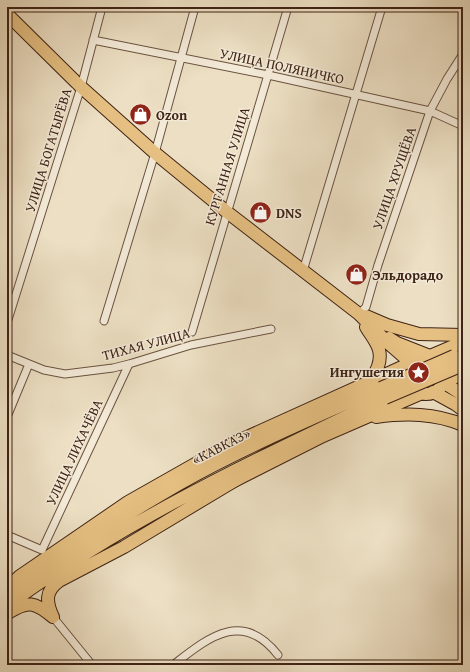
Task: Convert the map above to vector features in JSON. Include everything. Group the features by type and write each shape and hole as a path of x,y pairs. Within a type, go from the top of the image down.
{"main road":[{"path":"7,14 81,87 155,153 227,212 359,314 411,364"},
{"path":"359,314 386,325 419,334 463,335"},
{"path":"359,314 379,349 380,358 377,369 374,377 367,384"},
{"path":"368,322 397,343 437,359 442,364 445,371 443,382"},
{"path":"7,588 20,576 128,502 226,447 411,364 420,357 430,356 463,342"},
{"path":"29,590 87,561 239,478 323,436 363,418 439,388 460,363"},
{"name":"«КАВКАЗ»","path":"7,592 60,556 179,484 294,427 460,363"},
{"path":"411,364 408,370 408,381 415,390 427,392 455,404 463,410"},
{"path":"443,382 463,396"},
{"name":"«КАВКАЗ»","path":"7,606 29,590 134,524 383,393"},
{"path":"363,418 405,414 424,415 454,421 463,425"},
{"path":"53,617 48,603 49,591 52,586 124,547 239,478"},
{"path":"7,614 18,606 31,604 38,605 53,617"}],"street":[{"path":"7,14 10,7"},
{"name":"УЛИЦА БОГАТЫРЁВА","path":"7,323 81,87 102,7"},
{"path":"104,321 155,153 195,7"},
{"name":"КУРГАННАЯ УЛИЦА","path":"192,332 288,7"},
{"path":"303,271 382,7"},
{"name":"УЛИЦА ПОЛЯНИЧКО","path":"93,40 268,75 430,111 463,126"},
{"name":"УЛИЦА ХРУЩЁВА","path":"359,314 366,307 378,264 430,111 447,79 463,54"},
{"name":"ТИХАЯ УЛИЦА","path":"7,355 44,370 66,374 113,368 191,344 270,329"},
{"path":"7,417 29,364"},
{"name":"УЛИЦА ЛИХАЧЁВА","path":"7,535 42,550 129,364"},
{"path":"53,617 92,665"},
{"path":"173,665 209,639 218,634 231,631 252,633 262,638 278,655"}],"place":[{"name":"Ozon","path":"140,115"},
{"name":"DNS","path":"260,213"},
{"name":"Эльдорадо","path":"356,275"},
{"name":"Ингушетия","path":"419,372"}]}
